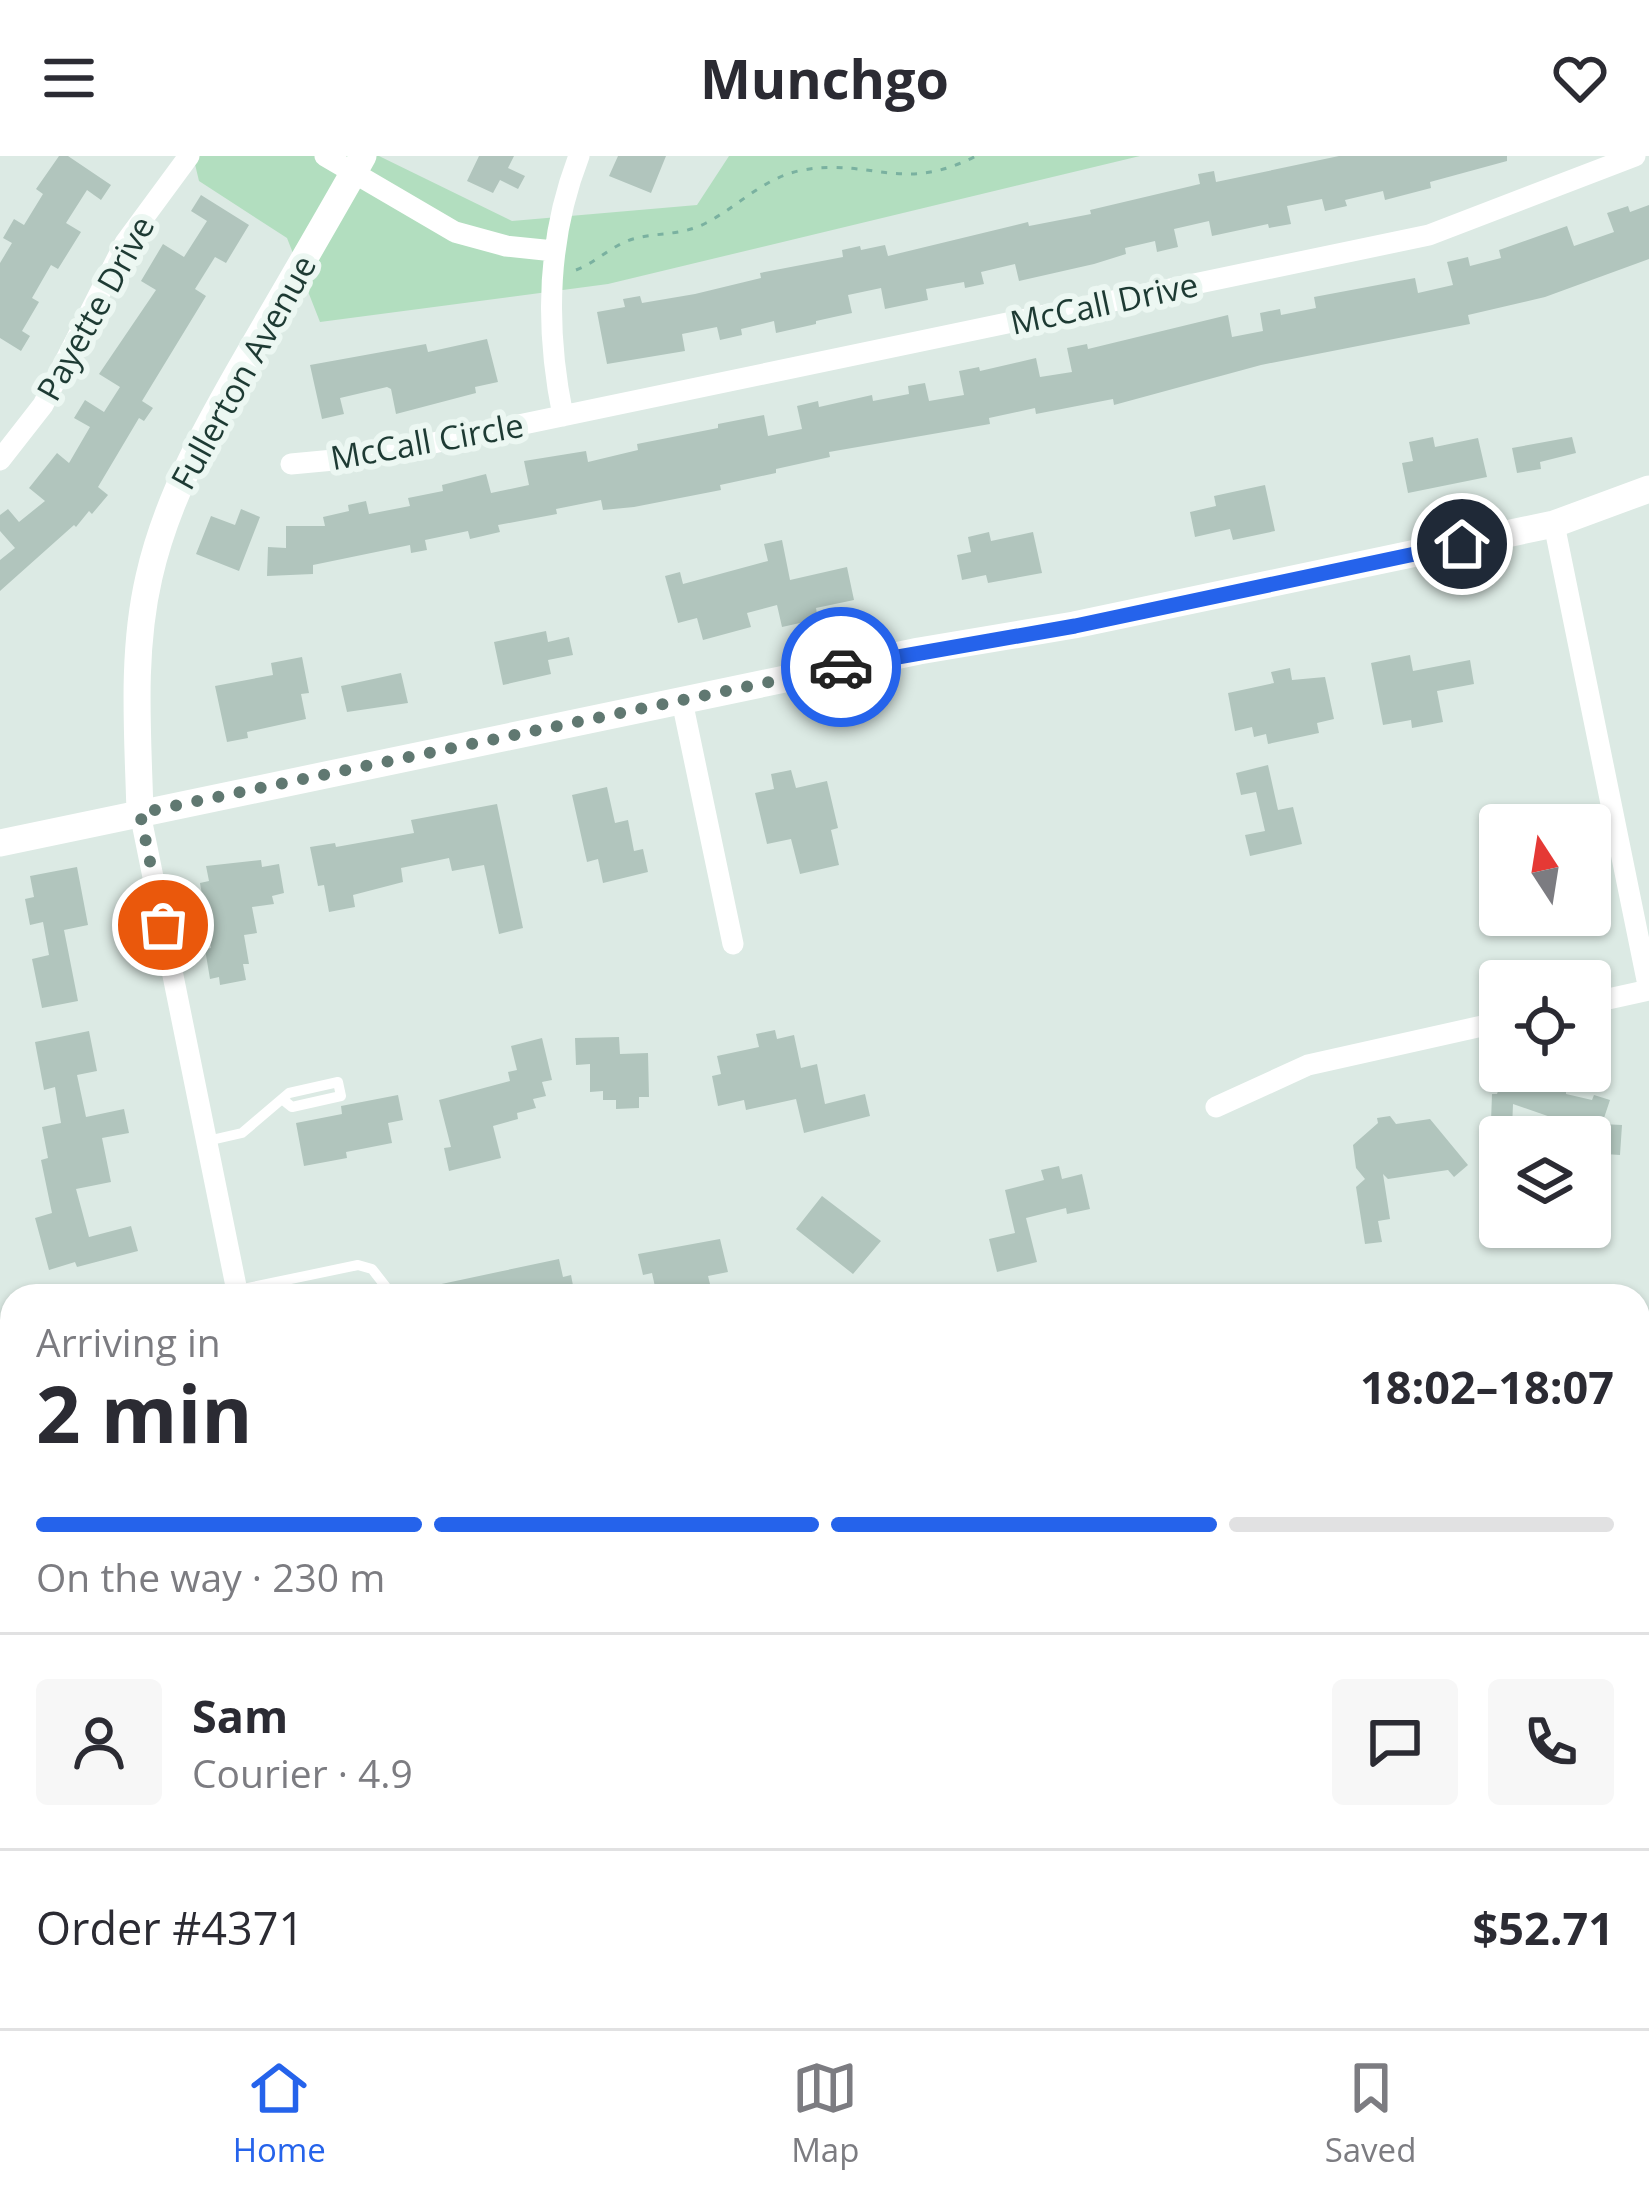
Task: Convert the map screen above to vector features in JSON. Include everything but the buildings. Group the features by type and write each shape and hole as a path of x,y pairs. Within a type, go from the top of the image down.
{"street":[{"name":"Payette Drive","path":"0,460 43,405 125,243 189,156"},
{"path":"326,156 358,165 455,232 560,260"},
{"path":"563,416 551,332 580,156"},
{"name":"McCall Drive","path":"563,416 1429,235 1635,156"},
{"name":"Fullerton Avenue","path":"140,813 135,716 138,651 148,580 166,516 208,425 358,165"},
{"name":"McCall Circle","path":"291,464 366,457 563,416"},
{"path":"0,843 1554,524 1649,490"},
{"path":"1554,524 1649,990 1611,998"},
{"path":"682,700 733,944"},
{"path":"140,813 236,1284"},
{"path":"1216,1107 1308,1065 1479,1027"}],"lane":[{"path":"207,1142 242,1133 289,1093 338,1082 341,1096 292,1107 281,1100"},
{"path":"277,1284 358,1265 372,1269 384,1284"}],"path":[{"path":"560,260 590,265 638,237 688,231 745,194 800,171 851,169 922,175 976,156"}],"green space":[{"path":"193,156 379,156 512,221 697,205 729,156 1140,156 608,284 320,322 287,238 199,181"}],"way so far":[{"path":"163,925 140,813 841,667"}],"route":[{"path":"841,667 1075,626 1462,544"}]}
